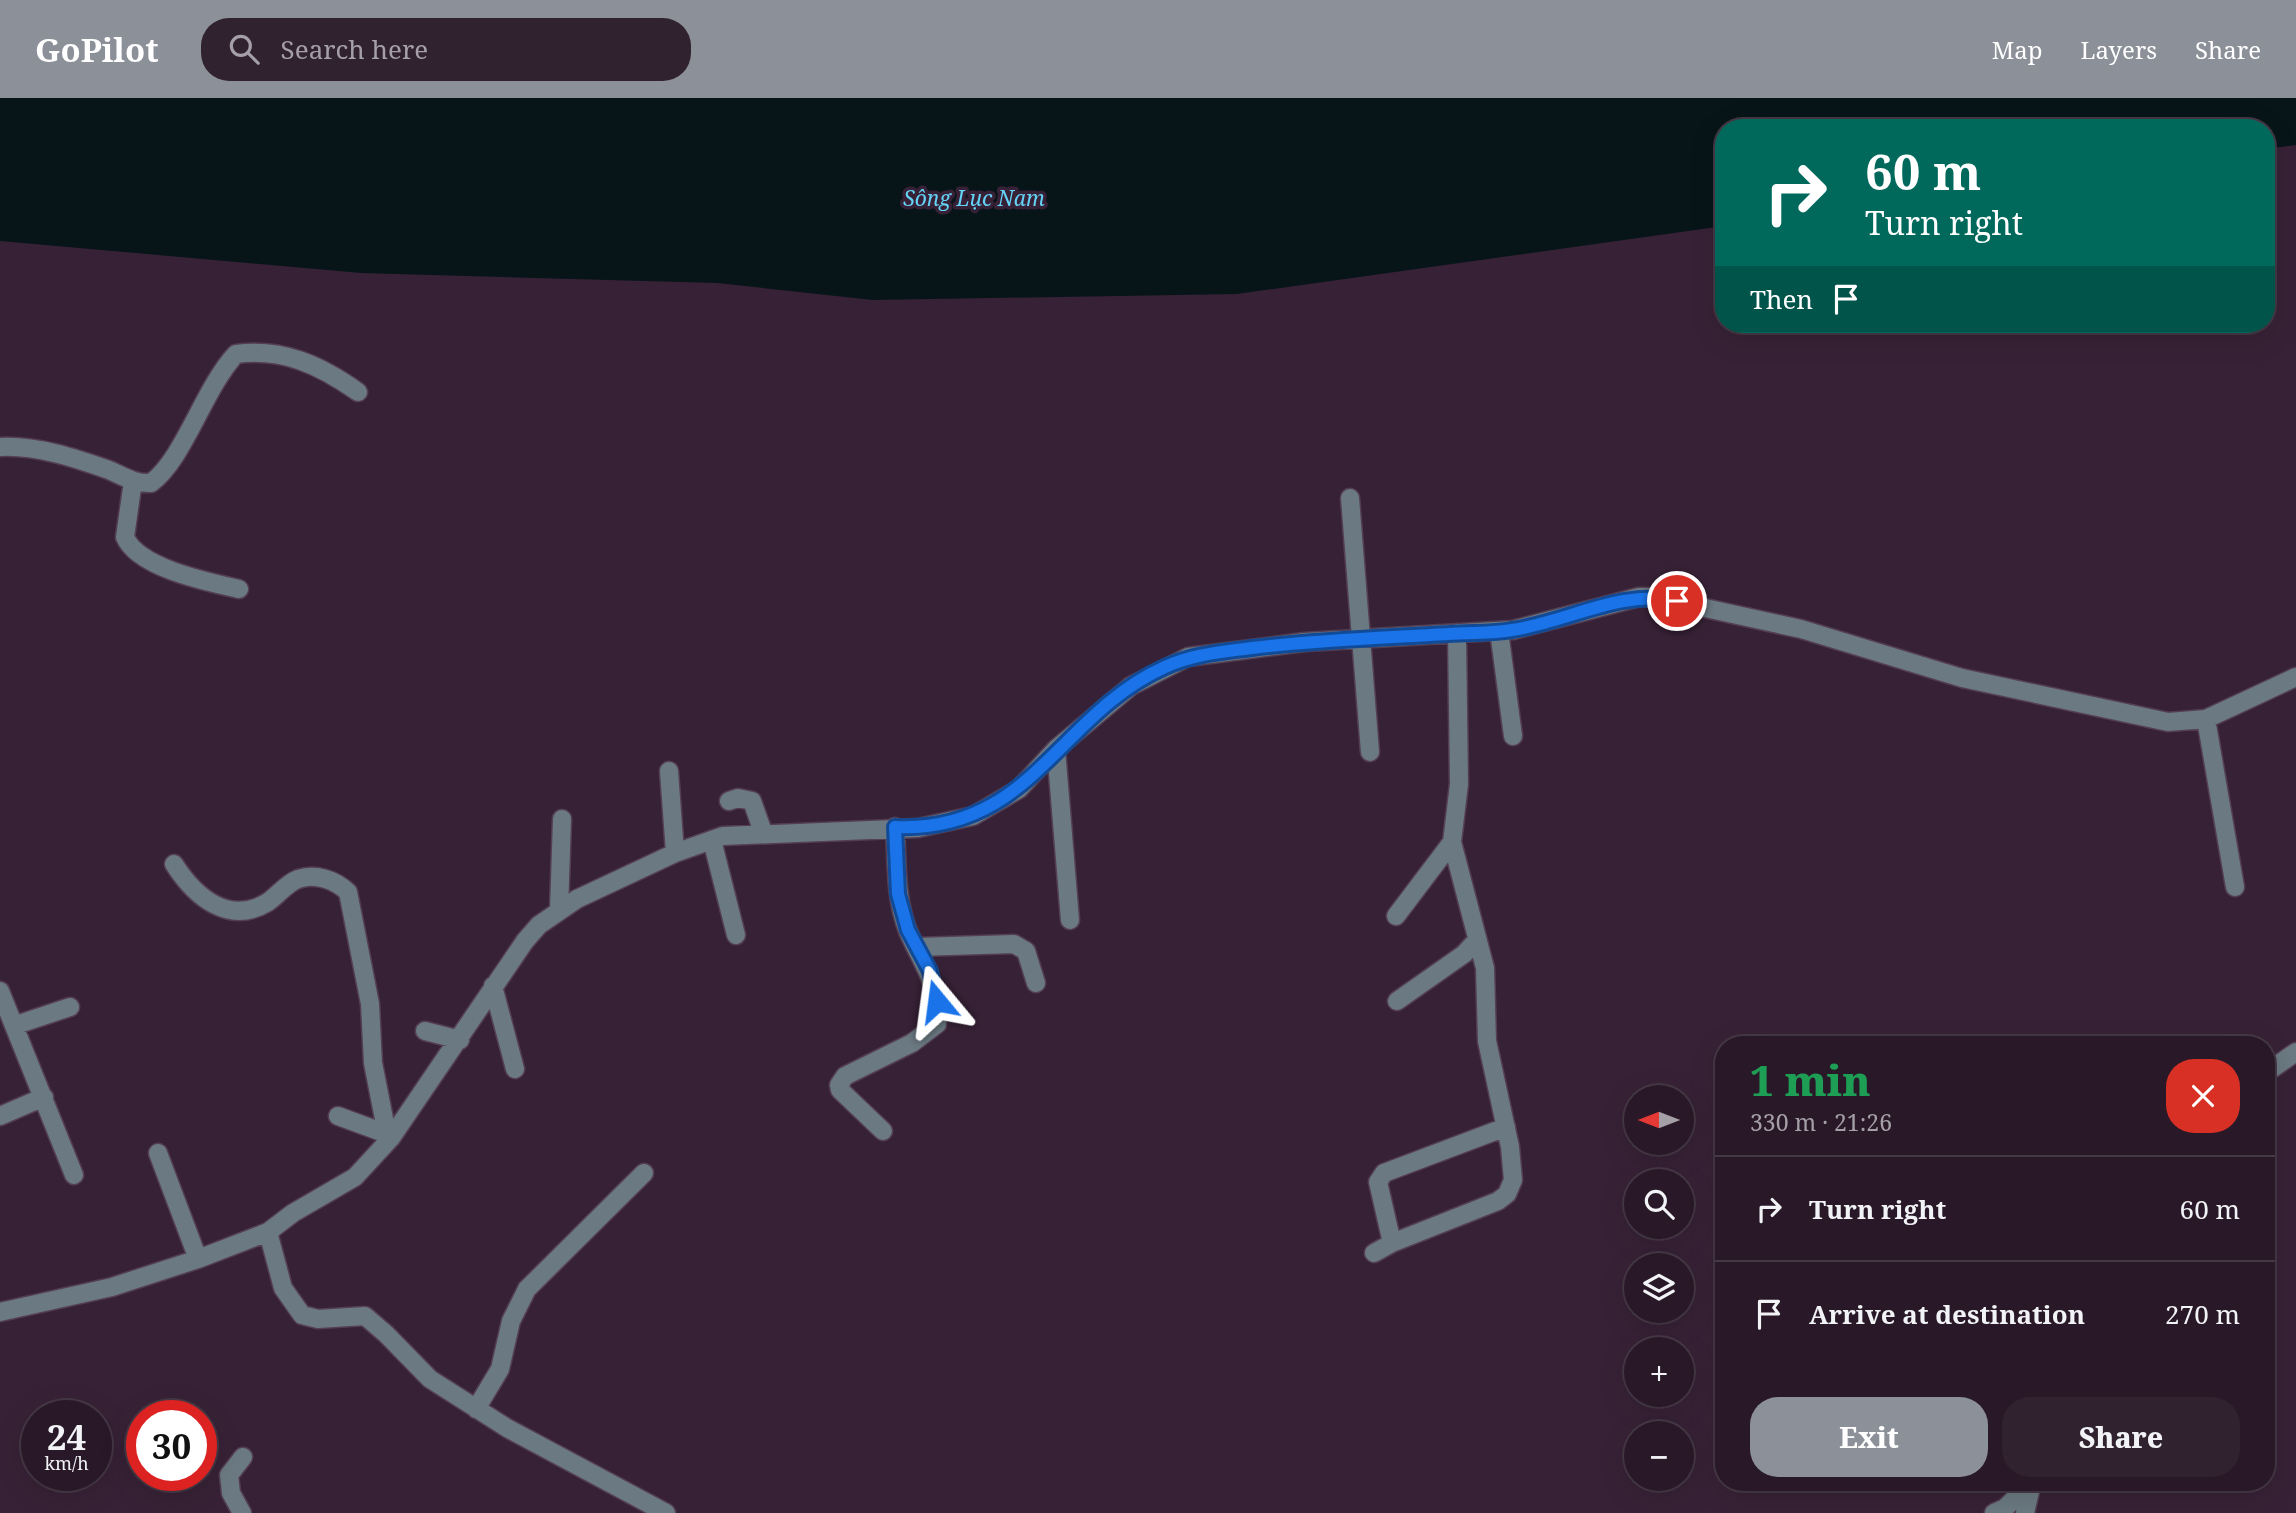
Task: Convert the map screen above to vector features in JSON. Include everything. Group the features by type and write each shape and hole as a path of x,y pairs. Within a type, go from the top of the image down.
{"street":[{"path":"0,447 38,449 110,471 133,481 151,483 158,478 220,371 236,354 280,353 327,370 358,392"},
{"path":"133,481 125,537 128,544 167,570 239,589"},
{"path":"1350,498 1370,752"},
{"path":"0,1312 112,1287 198,1259 268,1232 293,1213 355,1177 460,1040 494,986 539,925 578,899 676,853 712,840 763,832 918,828 973,816 1019,789 1056,749 1131,686 1188,657 1305,642 1499,631 1639,597 1655,597 1801,629 1907,664 2159,721 2206,719 2296,677"},
{"path":"1499,631 1513,736"},
{"path":"1374,1253 1392,1243 1498,1201 1507,1195 1513,1180 1506,1127 1487,1041 1485,968 1452,842 1459,784 1457,633"},
{"path":"2206,719 2235,887"},
{"path":"1056,749 1070,920"},
{"path":"669,771 676,853"},
{"path":"729,801 738,798 752,801 763,832"},
{"path":"559,911 562,819"},
{"path":"883,1131 840,1090 839,1085 845,1076 912,1043 937,1024 935,991 930,971 908,930 898,894 895,827"},
{"path":"712,840 736,936"},
{"path":"1396,916 1452,842"},
{"path":"174,864 199,894 222,909 236,912 266,903 295,880 311,876 330,880 348,892 370,1004 373,1063 389,1136"},
{"path":"1397,1001 1464,954 1477,940"},
{"path":"917,947 1014,944 1026,951 1035,983"},
{"path":"494,986 515,1069"},
{"path":"0,991 16,1025 74,1175"},
{"path":"16,1025 70,1007"},
{"path":"425,1031 460,1040"},
{"path":"2275,1067 2296,1052"},
{"path":"0,1116 44,1097"},
{"path":"338,1116 389,1136"},
{"path":"1392,1243 1378,1182 1384,1173 1506,1127"},
{"path":"158,1153 198,1259"},
{"path":"476,1409 500,1369 511,1321 527,1289 644,1173"},
{"path":"268,1232 283,1288 302,1315 317,1319 365,1316 430,1380 476,1409 666,1513"},
{"path":"242,1513 231,1493 229,1475 243,1457"},
{"path":"1993,1513 2005,1508 2023,1491"},
{"path":"2025,1513 2030,1491"}],"water":[{"name":"Sông Lục Nam","path":"0,98 2296,98 2296,145 2275,148 2275,119 1715,119 1715,227 1237,294 873,300 717,283 361,273 0,241"}],"route":[{"path":"937,1001 930,971 908,930 898,894 895,827 918,828 953,823 996,804 1019,789 1056,749 1131,686 1162,668 1188,657 1208,653 1305,642 1513,630 1639,597 1677,601"}]}
